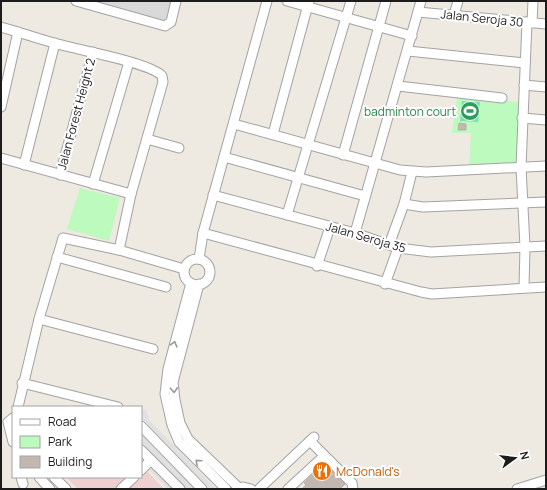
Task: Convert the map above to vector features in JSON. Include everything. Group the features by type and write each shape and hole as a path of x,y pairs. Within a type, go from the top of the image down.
{"street":[{"path":"76,1 165,26 169,25 176,1"},
{"path":"199,259 203,233 267,1"},
{"path":"287,1 308,4 347,18 412,36"},
{"path":"287,215 351,1"},
{"path":"343,155 386,1"},
{"path":"355,233 421,1"},
{"path":"454,15 458,1"},
{"path":"524,288 525,247 521,167 522,118 525,62 533,1"},
{"path":"272,134 308,4"},
{"name":"Jalan Seroja 30","path":"418,12 546,24"},
{"path":"1,27 129,62 158,72 162,76 163,82 131,194 119,250"},
{"path":"1,107 18,32"},
{"path":"24,165 55,43"},
{"path":"408,51 525,62"},
{"name":"Jalan Forest Height 2","path":"60,175 93,52"},
{"path":"93,184 129,62"},
{"path":"524,85 546,87"},
{"path":"398,86 502,98"},
{"path":"522,118 546,120"},
{"path":"234,124 374,164 412,172 546,166"},
{"path":"147,139 179,148"},
{"path":"224,157 365,196"},
{"path":"1,158 131,194"},
{"path":"385,284 412,172"},
{"name":"Jalan Seroja 35","path":"214,195 355,233 393,246 431,252 546,246"},
{"path":"404,204 423,207 546,202"},
{"path":"317,266 330,227"},
{"path":"203,233 317,266 385,284 432,294 546,287"},
{"path":"18,406 22,383 39,319 63,238 119,250 184,269"},
{"path":"57,257 166,287"},
{"path":"199,259 206,263 209,274 206,281 195,284 185,277 184,269 191,260 199,259"},
{"path":"195,284 173,382 180,423 188,439 238,489 251,489"},
{"path":"195,284 168,369 164,394 172,425 179,442 226,489"},
{"path":"39,319 153,349"},
{"path":"22,383 114,406"},
{"path":"12,419 8,422 12,438"},
{"path":"142,427 202,489"},
{"path":"259,489 312,439 324,456 331,460 352,483 353,489"},
{"path":"142,451 180,489"},
{"path":"288,489 324,456"},
{"path":"142,469 151,460"},
{"path":"40,478 49,489"},
{"path":"55,478 66,489"},
{"path":"121,489 133,478"},
{"path":"517,489 546,480"}],"shaded area":[{"path":"80,1 174,1 167,26"},
{"path":"146,410 149,420 216,489 168,489 142,462 142,411"},
{"path":"142,466 164,489 78,489 67,478 142,478"}],"green space":[{"path":"457,97 519,102 516,166 469,168 471,133 452,133"},
{"name":"badminton court","path":"462,101 480,102 478,122 460,121"},
{"path":"80,188 120,198 109,241 67,229"}],"building":[{"path":"459,123 466,124 466,130 458,130"},
{"name":"McDonald's","path":"324,464 345,484 340,489 302,489 306,485 304,483"}],"place":[{"name":"badminton court","path":"470,111"},
{"name":"McDonald's","path":"322,471"}]}
